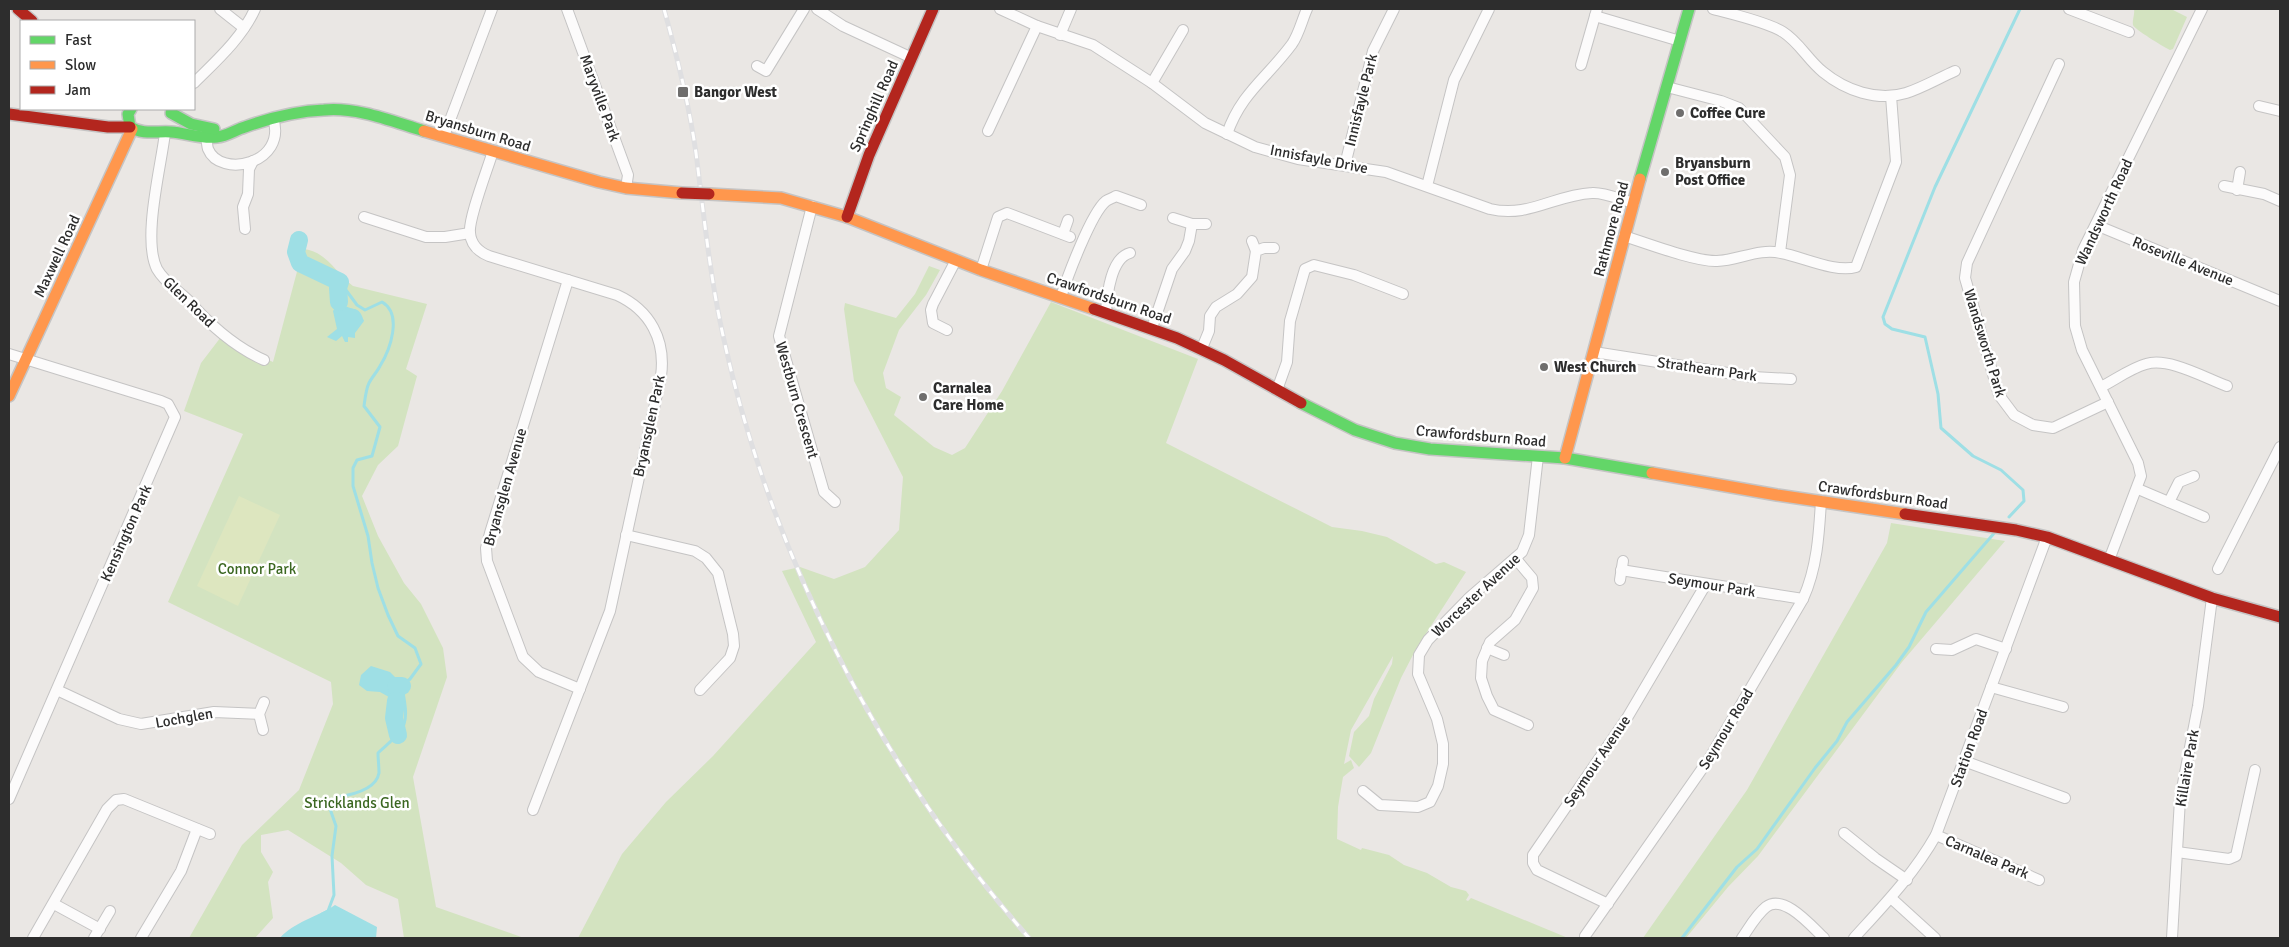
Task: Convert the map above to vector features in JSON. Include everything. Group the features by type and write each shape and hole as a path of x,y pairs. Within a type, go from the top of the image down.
{"main road":[{"path":"18,9 31,20"},
{"name":"Springhill Road","path":"847,217 869,155 933,9"},
{"name":"Rathmore Road","path":"1566,458 1624,236 1689,9"},
{"name":"Bryansburn Road","path":"131,128 146,132 166,132 206,138 223,136 273,118 311,110 342,109 360,111 581,177 626,188 682,194 708,194"},
{"path":"108,127 129,110"},
{"path":"9,114 108,127 131,128 129,110"},
{"path":"166,132 172,121 169,110"},
{"name":"Bryansburn Road","path":"169,110 186,123 205,129 241,128"},
{"name":"Maxwell Road","path":"9,396 131,128"},
{"name":"Crawfordsburn Road","path":"708,194 762,196 812,206 847,217 981,270 1152,328 1202,348 1340,424 1395,443 1430,449 1566,458 1821,501 2047,536 2212,598 2280,618"}],"street":[{"path":"220,9 244,28"},
{"path":"195,82 228,48 244,28 255,9"},
{"path":"444,136 492,9"},
{"name":"Maryville Park","path":"568,9 628,175 626,188"},
{"path":"757,66 766,71 804,9"},
{"path":"817,9 843,26 912,58"},
{"name":"Innisfayle Drive","path":"1000,9 1036,26 1093,46 1152,83 1205,123 1226,134 1277,153 1298,159 1386,172 1490,209 1504,212 1523,212 1567,196 1595,192 1634,203"},
{"path":"1060,35 1071,9"},
{"path":"1226,134 1233,114 1246,96 1296,38 1307,9"},
{"name":"Innisfayle Park","path":"1345,165 1373,50 1394,9"},
{"path":"1427,186 1454,80 1489,9"},
{"path":"1713,9 1780,30 1792,38 1822,71 1844,87 1870,94 1890,96 1906,93 1955,71"},
{"path":"2072,9 2129,32"},
{"name":"Wandsworth Road","path":"2109,560 2138,489 2141,476 2138,462 2082,350 2075,326 2074,282 2083,250 2202,9"},
{"path":"1581,65 1596,12 1680,41"},
{"path":"988,131 1036,26"},
{"path":"1152,83 1182,30"},
{"name":"Wandsworth Park","path":"2059,64 1967,263 1965,278 1999,396 2014,415 2033,425 2053,428 2108,402"},
{"path":"1667,87 1722,101 1739,108 1785,157 1790,175 1780,252"},
{"path":"1624,236 1708,260 1725,260 1764,252 1780,252 1842,268 1856,267 1896,162 1890,96"},
{"path":"2260,106 2280,111"},
{"path":"206,138 208,150 222,162 233,164 253,161 267,153 273,144 276,128 273,118"},
{"name":"Glen Road","path":"166,132 150,236 154,260 168,284 187,299 212,325 264,360"},
{"path":"364,217 426,237 445,237 470,233 470,224 493,151"},
{"path":"245,229 243,207 248,194 247,180 253,161"},
{"path":"233,164 241,169 247,180"},
{"path":"2237,190 2240,172"},
{"path":"2224,186 2264,194 2280,201"},
{"path":"1061,297 1068,274 1086,234 1105,202 1116,196 1141,204"},
{"name":"Westburn Crescent","path":"812,206 779,336 824,492 835,502"},
{"path":"981,270 998,217 1007,214 1066,236 1068,220"},
{"path":"1173,218 1192,224 1206,224"},
{"path":"1152,328 1172,269 1189,242 1192,224"},
{"name":"Roseville Avenue","path":"2096,225 2275,299"},
{"name":"Bryansglen Park","path":"470,233 476,247 484,254 617,295 631,302 649,320 660,342 662,359 661,376 610,611 533,810"},
{"path":"1202,348 1209,330 1210,316 1216,307 1237,294 1252,276 1256,251 1252,241"},
{"path":"1256,251 1264,248 1274,248"},
{"path":"1106,312 1109,288 1117,264 1123,256 1130,254"},
{"path":"947,330 933,323 931,310 956,260"},
{"path":"1277,390 1287,362 1290,321 1305,269 1314,265 1354,275 1403,294"},
{"name":"Bryansglen Avenue","path":"568,280 487,541 486,554 491,573 524,657 539,672 580,689"},
{"name":"Strathearn Park","path":"1594,352 1753,377 1791,379"},
{"path":"9,354 25,360"},
{"name":"Kensington Park","path":"9,799 175,417 168,404 161,401 25,360"},
{"path":"2101,387 2145,364 2157,362 2172,364 2227,386"},
{"path":"2218,569 2280,447"},
{"name":"Worcester Avenue","path":"1363,791 1380,805 1418,807 1425,806 1430,802 1441,775 1443,752 1437,719 1418,674 1419,655 1428,640 1489,578 1522,552 1529,535 1538,456"},
{"path":"2169,502 2179,482 2194,476"},
{"path":"2138,489 2204,517"},
{"name":"Seymour Road","path":"1585,936 1709,758 1802,599 1810,582 1816,556 1821,501"},
{"path":"626,535 695,551 706,558 718,573 733,634 734,646 730,658 700,690"},
{"name":"Station Road","path":"1854,938 1907,880 1936,835 2047,536"},
{"path":"1516,558 1532,578 1533,588 1515,620 1494,637 1487,648 1481,673 1487,696 1497,712 1528,725"},
{"name":"Seymour Park","path":"1621,570 1802,599"},
{"name":"Seymour Avenue","path":"1608,904 1537,870 1533,863 1533,855 1627,718 1706,584"},
{"name":"Killaire Park","path":"2172,938 2180,799 2198,706 2212,598"},
{"path":"1936,649 1952,650 1976,640 2006,649"},
{"path":"1487,648 1504,656"},
{"path":"1992,687 2063,707"},
{"name":"Lochglen","path":"57,690 119,719 141,724 207,712 258,714"},
{"path":"263,730 258,714 264,702"},
{"path":"1964,762 2065,798"},
{"path":"2177,852 2226,859 2234,858 2237,853 2255,770"},
{"path":"34,938 107,809 116,800 124,799 210,834"},
{"path":"141,938 181,871 197,829"},
{"path":"1844,833 1907,880"},
{"name":"Carnalea Park","path":"1936,835 2039,880"},
{"path":"1891,898 1936,938"},
{"path":"1742,938 1766,908 1777,903 1787,906 1824,938"},
{"path":"54,904 100,929"},
{"path":"94,938 110,911"}],"green space":[{"path":"2134,9 2171,9 2187,17 2173,49 2170,50 2150,38 2133,25"},
{"name":"Stricklands Glen","path":"303,249 311,250 324,258 353,286 427,304 406,369 417,376 398,446 378,465 362,496 378,536 404,583 421,604 443,648 447,677 413,777 436,907 524,938 404,938 398,899 366,885 341,863 288,830 261,835 261,852 273,872 268,882 273,918 255,938 189,938 242,845 299,790 333,704 331,682 168,602 243,434 184,411 201,363 224,333 273,362"},
{"path":"929,266 940,270 926,295 899,330 883,373 886,388 901,397 894,415 934,447 952,455 965,448 1002,391 1051,302 1198,359 1166,443 1332,527 1387,537 1436,564 1444,562 1466,572 1416,649 1401,678 1371,753 1359,767 1349,756 1354,732 1369,716 1374,699 1392,664 1393,656 1351,730 1344,764 1351,760 1354,768 1343,777 1338,807 1337,839 1361,850 1362,848 1389,855 1404,865 1427,873 1451,887 1466,891 1469,895 1466,900 1468,901 1471,898 1568,938 578,938 622,854 666,802 713,756 816,642 782,571 800,567 834,579 865,567 899,530 903,477 854,381 844,309 845,303 896,318 915,294"},
{"path":"239,496 280,515 238,606 197,586"},
{"path":"1891,523 2005,541 1902,662 1758,856 1728,887 1686,938 1643,938 1747,790 1887,543"}],"water":[{"path":"339,302 359,311 364,321 355,333 355,338 348,337 348,342 345,342 342,336 336,341 327,337 337,329 333,311"},
{"path":"371,666 390,672 396,678 396,701 380,692 367,691 359,685 361,675"},
{"path":"335,905 377,927 376,938 280,938 292,928"}],"waterway":[{"path":"2009,517 2024,501 2023,490 2001,470 1973,456 1941,428 1938,394 1925,337 1892,329 1885,324 1883,317 1935,187 2020,9"},
{"path":"299,240 296,252 300,263 340,282 338,288 339,302"},
{"path":"322,914 328,911 334,895 332,856 336,826 329,806 337,797 362,791 377,779 379,773 378,753 395,737 404,724 405,710 402,686 421,664 415,648 398,636 388,615 378,588 368,536 353,486 353,468 357,460 372,456 380,427 364,406 368,385 384,359 391,342 393,332 392,315 382,302 365,310 357,305 340,282"},
{"path":"1682,938 1737,867 1757,849 1815,768 1837,741 1847,722 1896,665 1909,647 1926,612 1996,531"},
{"path":"396,686 402,686"},
{"path":"396,701 394,718 398,735"}],"railway":[{"path":"664,9 690,116 719,317 745,421 771,502 803,580 839,657 880,732 926,804 975,873 1029,938"}],"traffic: fast":[{"path":"1640,179 1689,9"},
{"path":"130,110 128,114 130,127 135,129 145,132 166,132 205,137 217,137 284,116 304,112 337,110 362,113 424,131"},
{"path":"171,113 191,124 214,129"},
{"path":"1301,403 1355,430 1395,443 1430,449 1565,458 1652,473"}],"traffic: slow":[{"path":"9,396 132,129"},
{"path":"424,131 599,182 626,188 682,193"},
{"path":"1565,458 1640,179"},
{"path":"709,194 781,198 847,217 981,270 1094,309"},
{"path":"1652,473 1777,495 1905,514"}],"traffic: jam":[{"path":"18,9 31,20"},
{"path":"847,217 869,155 933,9"},
{"path":"9,114 108,127 130,127"},
{"path":"682,193 709,194"},
{"path":"1094,309 1177,338 1224,360 1301,403"},
{"path":"1905,514 2016,530 2047,537 2212,598 2280,617"}],"place":[{"name":"Bangor West","path":"683,92"},
{"name":"Coffee Cure","path":"1680,113"},
{"name":"Bryansburn Post Office","path":"1665,172"},
{"name":"West Church","path":"1544,367"},
{"name":"Carnalea Care Home","path":"923,397"}],"park label":[{"name":"Connor Park","path":"257,569"}]}
